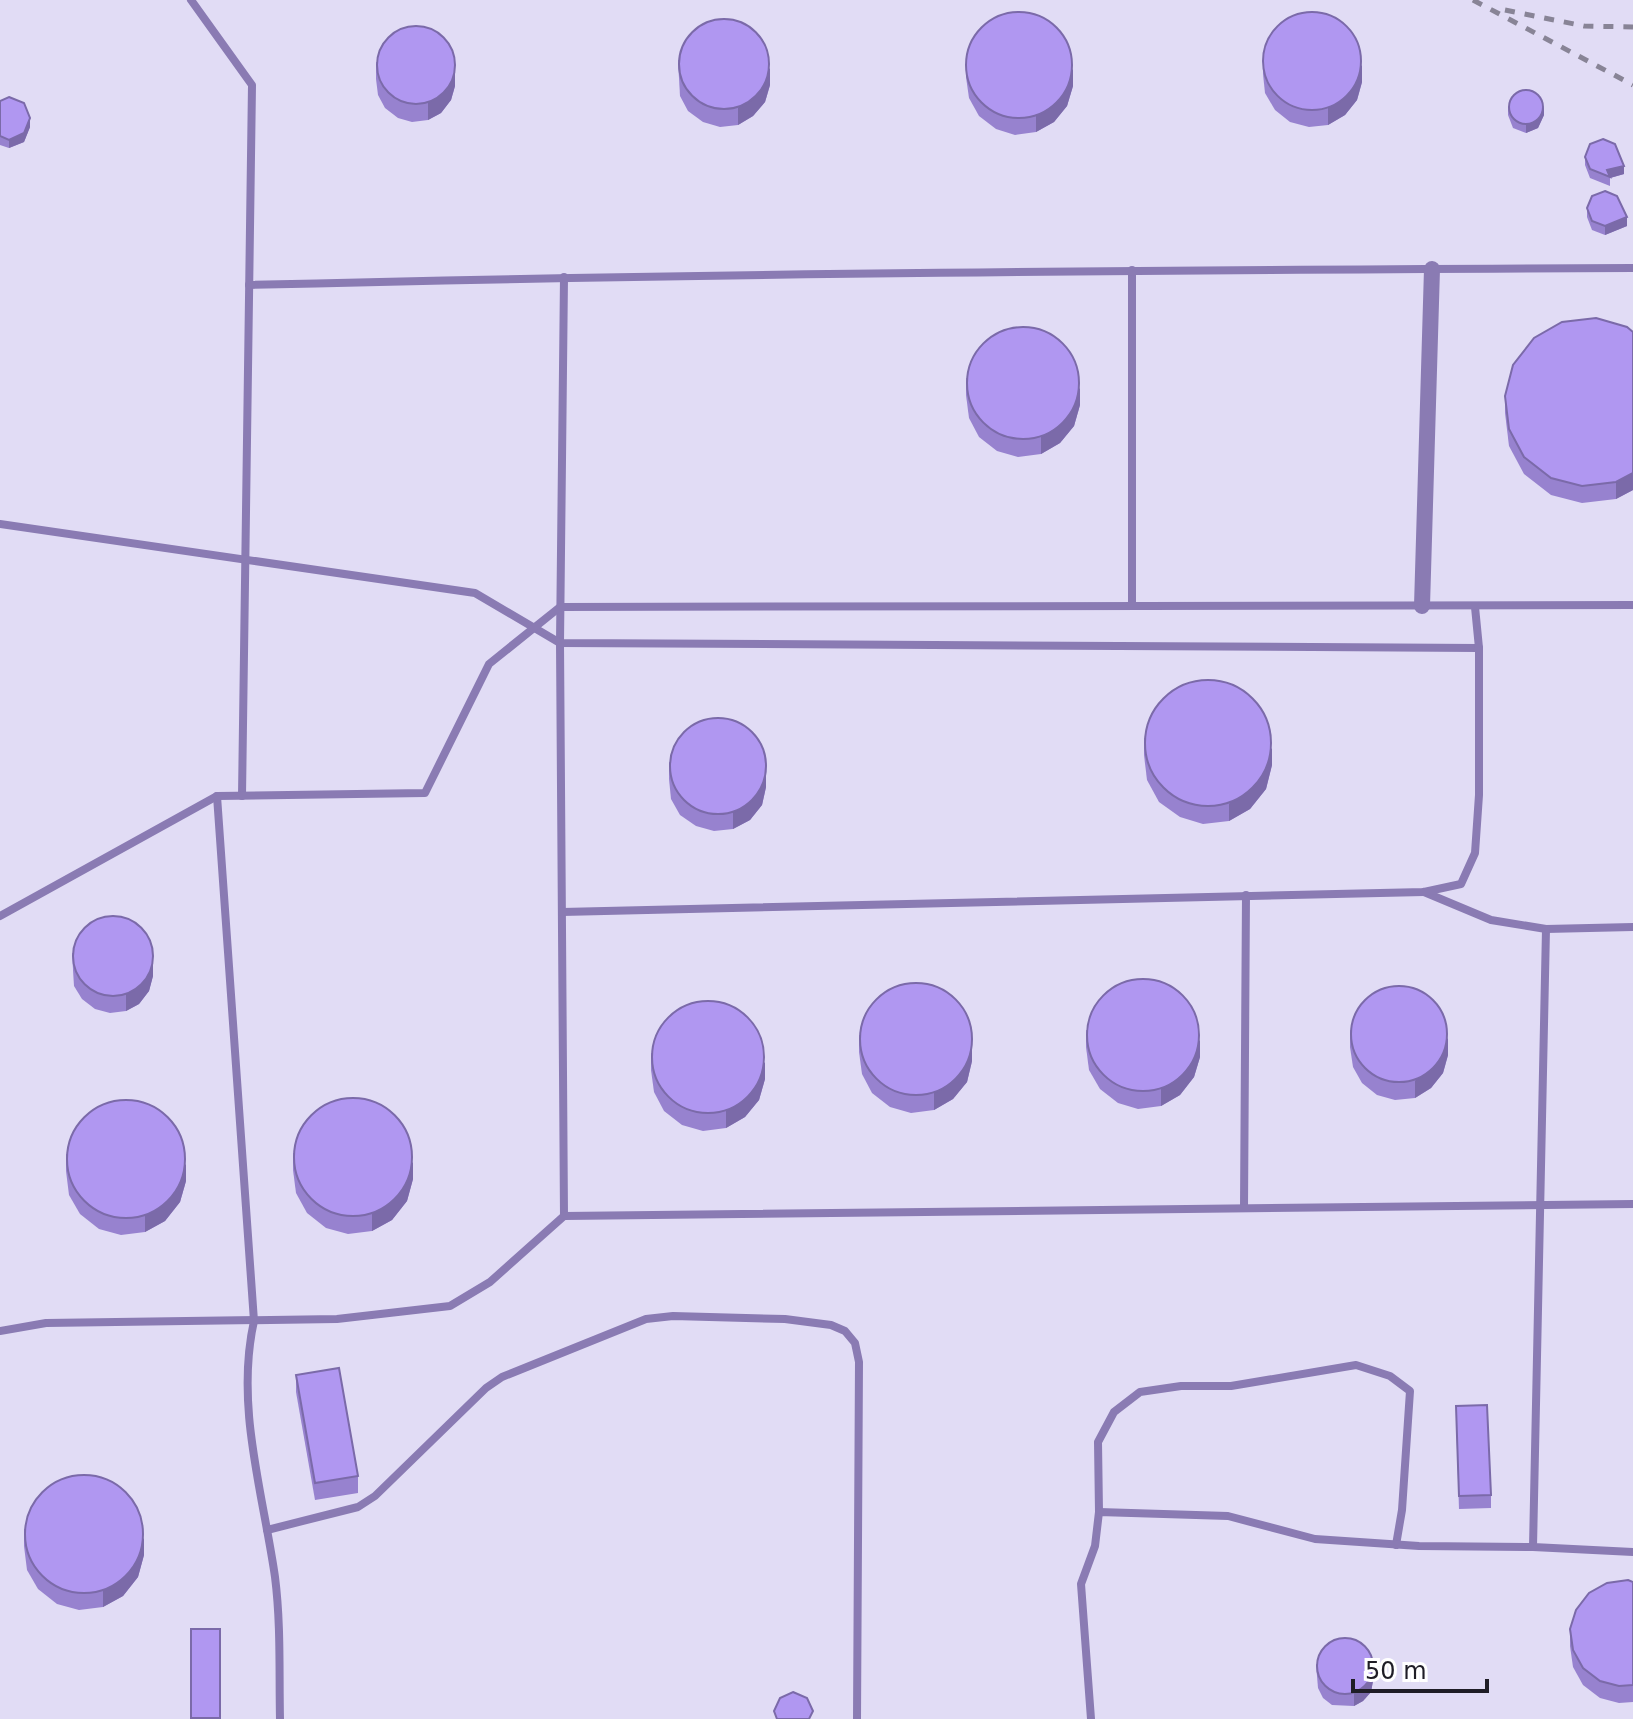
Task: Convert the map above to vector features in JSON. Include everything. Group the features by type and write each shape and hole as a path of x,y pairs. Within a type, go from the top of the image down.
{"street":[{"path":"1422,606 1432,269"}],"lane":[{"path":"191,0 252,85 242,796"},
{"path":"249,285 564,277 1132,270 1633,268"},
{"path":"1132,270 1132,605"},
{"path":"564,277 560,607 564,1216"},
{"path":"0,524 475,593 560,643 1479,648"},
{"path":"0,916 217,796 425,793 489,664 560,607 1633,605"},
{"path":"562,912 1424,892 1461,884 1475,853 1479,795 1479,648 1475,607"},
{"path":"217,796 254,1321 249,1344 247,1399 275,1579 280,1719"},
{"path":"1424,892 1491,920 1546,929 1633,927"},
{"path":"1244,1208 1246,895"},
{"path":"1533,1547 1546,929"},
{"path":"0,1331 46,1323 337,1319 450,1306 490,1282 564,1216 1633,1204"},
{"path":"267,1530 358,1507 375,1496 486,1388 502,1377 646,1319 673,1316 785,1319 831,1325 845,1331 855,1343 859,1362 857,1719"},
{"path":"1091,1719 1081,1584 1095,1546 1099,1512 1098,1442 1114,1412 1140,1392 1181,1386 1231,1386 1356,1365 1390,1376 1410,1391 1402,1510 1396,1545"},
{"path":"1099,1512 1228,1516 1315,1539 1396,1545 1633,1552"}],"building":[{"path":"1019,12 1039,16 1056,28 1068,45 1072,65 1068,85 1056,102 1039,114 1019,118 999,114 982,102 970,85 966,65 970,45 982,28 999,16"},
{"path":"1312,12 1339,20 1353,34 1361,61 1353,88 1339,102 1312,110 1285,102 1271,88 1263,61 1271,34 1285,20"},
{"path":"724,19 741,22 756,32 766,47 769,64 766,81 756,96 741,106 724,109 707,106 692,96 682,81 679,64 682,47 692,32 707,22"},
{"path":"416,26 431,29 444,37 452,50 455,65 452,80 444,93 431,101 416,104 401,101 388,93 380,80 377,65 380,50 388,37 401,29"},
{"path":"1526,90 1538,95 1543,107 1538,119 1526,124 1514,119 1509,107 1514,95"},
{"path":"9,97 24,103 30,118 24,133 9,140 0,136 0,101"},
{"path":"1603,139 1615,144 1624,166 1607,170 1610,177 1590,169 1585,157 1590,144"},
{"path":"1605,191 1617,196 1627,217 1605,226 1592,221 1587,208 1592,196"},
{"path":"1596,318 1627,327 1633,332 1633,473 1616,482 1582,486 1551,478 1524,457 1509,429 1505,396 1513,365 1534,338 1562,322"},
{"path":"1023,327 1045,331 1063,343 1075,361 1079,383 1075,405 1063,423 1045,435 1023,439 1001,435 983,423 971,405 967,383 971,361 983,343 1001,331"},
{"path":"1208,680 1232,684 1253,698 1267,719 1271,743 1267,767 1253,788 1232,802 1208,806 1184,802 1163,788 1149,767 1145,743 1149,719 1163,698 1184,684"},
{"path":"718,718 736,722 752,732 762,748 766,766 762,784 752,800 736,810 718,814 700,810 684,800 674,784 670,766 674,748 684,732 700,722"},
{"path":"113,916 128,919 141,928 150,941 153,956 150,971 141,984 128,993 113,996 98,993 85,984 76,971 73,956 76,941 85,928 98,919"},
{"path":"1143,979 1164,983 1183,995 1195,1014 1199,1035 1195,1056 1183,1075 1164,1087 1143,1091 1122,1087 1103,1075 1091,1056 1087,1035 1091,1014 1103,995 1122,983"},
{"path":"916,983 937,987 956,999 968,1018 972,1039 968,1060 956,1079 937,1091 916,1095 895,1091 876,1079 864,1060 860,1039 864,1018 876,999 895,987"},
{"path":"1399,986 1417,990 1433,1000 1443,1016 1447,1034 1443,1052 1433,1068 1417,1078 1399,1082 1381,1078 1365,1068 1355,1052 1351,1034 1355,1016 1365,1000 1381,990"},
{"path":"708,1001 729,1005 748,1017 760,1036 764,1057 760,1078 748,1097 729,1109 708,1113 687,1109 668,1097 656,1078 652,1057 656,1036 668,1017 687,1005"},
{"path":"353,1098 376,1102 395,1115 408,1134 412,1157 408,1180 395,1199 376,1212 353,1216 330,1212 311,1199 298,1180 294,1157 298,1134 311,1115 330,1102"},
{"path":"126,1100 149,1104 168,1117 181,1136 185,1159 181,1182 168,1201 149,1214 126,1218 103,1214 84,1201 71,1182 67,1159 71,1136 84,1117 103,1104"},
{"path":"339,1368 358,1476 315,1483 296,1375"},
{"path":"1487,1405 1491,1495 1459,1496 1456,1406"},
{"path":"84,1475 107,1479 126,1492 139,1511 143,1534 139,1557 126,1576 107,1589 84,1593 61,1589 42,1576 29,1557 25,1534 29,1511 42,1492 61,1479"},
{"path":"1633,1582 1633,1685 1619,1686 1600,1681 1583,1668 1573,1650 1570,1629 1576,1610 1589,1593 1607,1583"},
{"path":"191,1629 220,1629 220,1718 191,1718"},
{"path":"1345,1638 1365,1646 1373,1666 1365,1686 1345,1694 1325,1686 1317,1666 1325,1646"},
{"path":"793,1692 807,1698 813,1711 809,1719 777,1719 774,1711 780,1698"}],"railway":[{"path":"1473,0 1633,85"},
{"path":"1505,10 1584,26 1633,27"}]}
